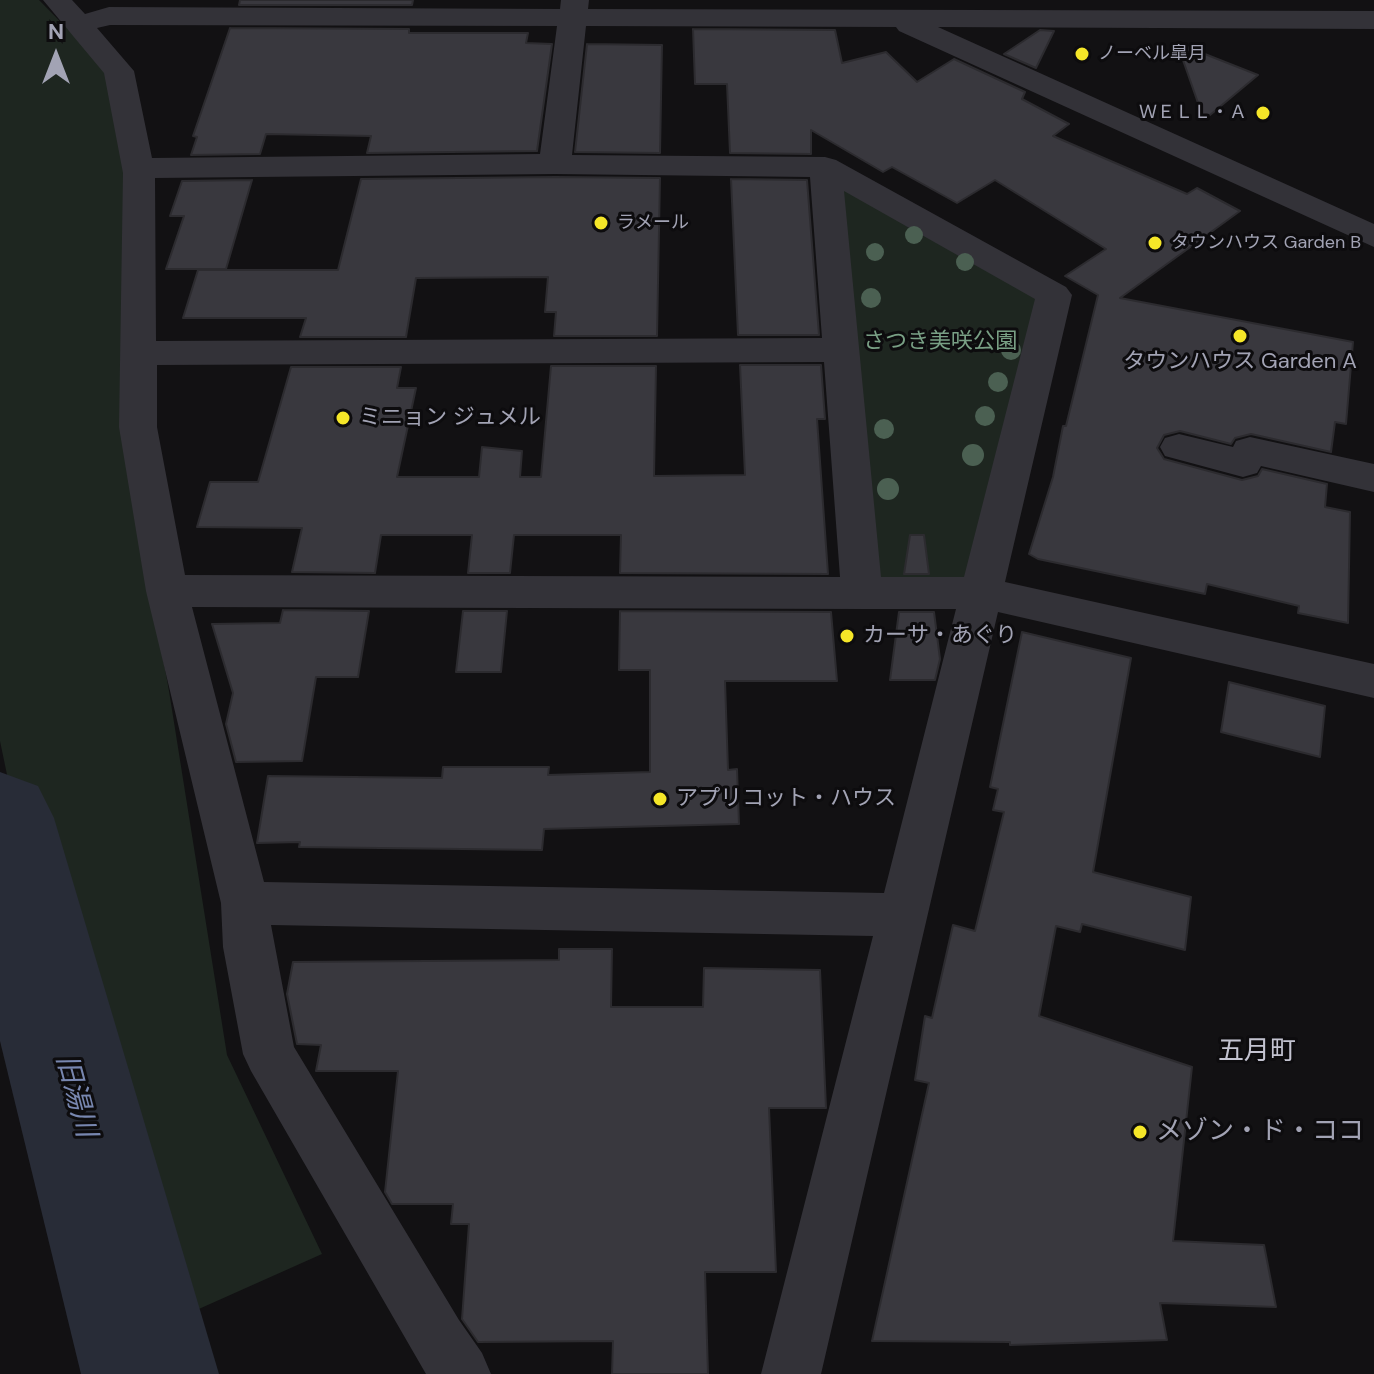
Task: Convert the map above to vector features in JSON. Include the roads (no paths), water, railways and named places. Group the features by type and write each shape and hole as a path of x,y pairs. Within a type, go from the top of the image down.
{"street":[{"path":"57,0 119,71 138,168 138,427 167,591 245,903 248,947 269,1054 438,1341 461,1374"},
{"path":"80,24 144,8 764,9 896,19 948,9 1374,20"},
{"path":"555,164 574,9"},
{"path":"896,19 1374,237"},
{"path":"138,168 555,164 825,167 1054,295 791,1374"},
{"path":"825,167 862,593"},
{"path":"138,353 840,350"},
{"path":"1179,447 1243,463 1250,450 1374,478"},
{"path":"167,591 982,593 1374,681"},
{"path":"245,903 903,915"}],"waterway":[{"name":"旧湯川","path":"0,818 150,1374"}],"place":[{"name":"ノーベル皐月","path":"1082,54"},
{"name":"ＷＥＬＬ・Ａ","path":"1263,113"},
{"name":"ラメール","path":"601,223"},
{"name":"タウンハウス Garden B","path":"1155,243"},
{"name":"タウンハウス Garden A","path":"1240,336"},
{"name":"ミニョン ジュメル","path":"343,418"},
{"name":"カーサ・あぐり","path":"847,636"},
{"name":"アプリコット・ハウス","path":"660,799"},
{"name":"メゾン・ド・ココ","path":"1140,1132"}],"district":[{"name":"五月町","path":"1257,1052"}],"park label":[{"name":"さつき美咲公園","path":"940,342"}]}
